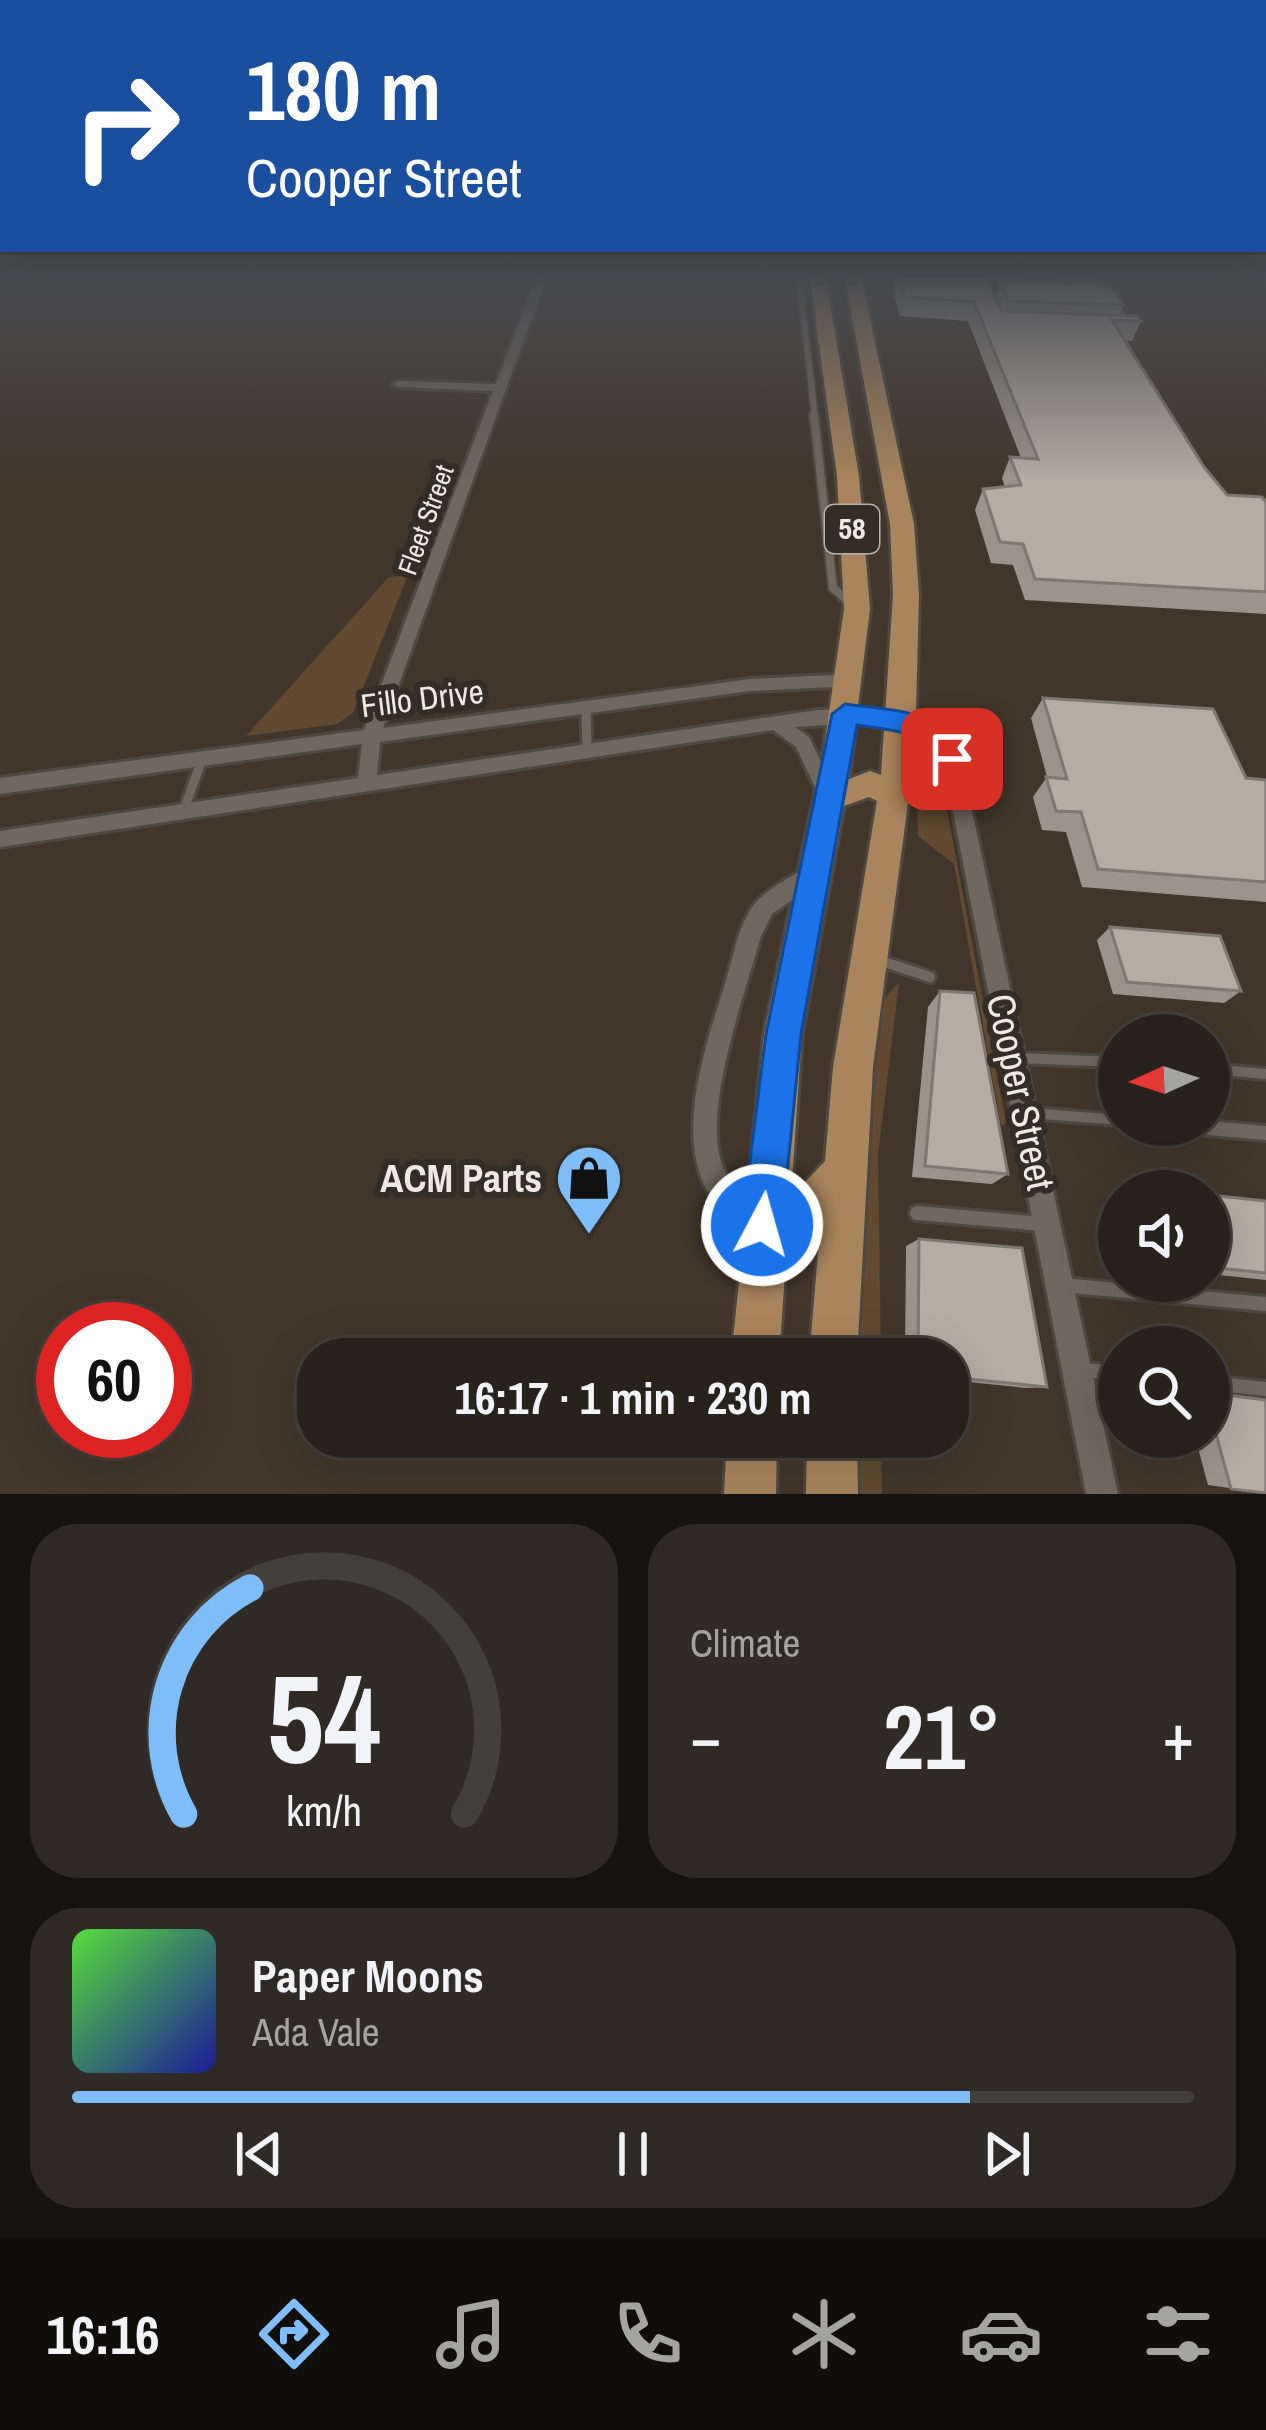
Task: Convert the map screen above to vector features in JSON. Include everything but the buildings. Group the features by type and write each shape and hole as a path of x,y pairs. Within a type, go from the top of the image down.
{"main road":[{"name":"58","path":"756,1338 762,1225 783,1034 845,714 857,609 848,476 826,343"},
{"name":"58","path":"834,1338 844,1172 895,795 906,595 902,524 866,343"},
{"path":"830,369 869,358"},
{"path":"857,609 889,605 906,595"},
{"path":"830,798 870,784 885,786 895,795"},
{"path":"762,1225 777,1228 800,1220 844,1172"},
{"path":"750,1494 751,1458"},
{"path":"832,1458 832,1494"}],"street":[{"name":"Fleet Street","path":"367,786 372,734 517,343"},
{"path":"399,384 500,388"},
{"name":"Fillo Drive","path":"0,786 750,685 835,681 850,673"},
{"path":"0,839 845,714"},
{"name":"Cooper Street","path":"845,714 901,720 934,730 952,759 1102,1494"},
{"path":"776,722 803,742 830,798"},
{"path":"762,1225 730,1200 712,1176 704,1129 751,934 765,907 814,874"}],"lane":[{"path":"806,343 833,588 857,609"},
{"path":"586,709 587,754"},
{"path":"183,812 202,757"},
{"path":"870,958 930,977"},
{"path":"1013,1058 1098,1061"},
{"path":"1230,1071 1266,1074"},
{"path":"1024,1112 1098,1118"},
{"path":"1230,1130 1266,1133"},
{"path":"917,1213 1048,1225"},
{"path":"1060,1285 1266,1304"},
{"path":"1077,1369 1098,1371"},
{"path":"1230,1385 1266,1389"}],"shaded area":[{"path":"0,343 1266,343 1266,1494 0,1494"},
{"path":"408,575 353,713 337,724 246,736 389,577"},
{"path":"922,747 938,762 1006,1123 1001,1126 954,864 918,836 915,750"},
{"path":"899,983 878,1155 881,1338 859,1338 872,1086 883,999"},
{"path":"857,1458 881,1458 882,1494 856,1494"}],"place":[{"name":"ACM Parts","path":"589,1237"}],"route":[{"path":"762,1225 783,1034 845,714 921,724 945,741 952,759"}]}
